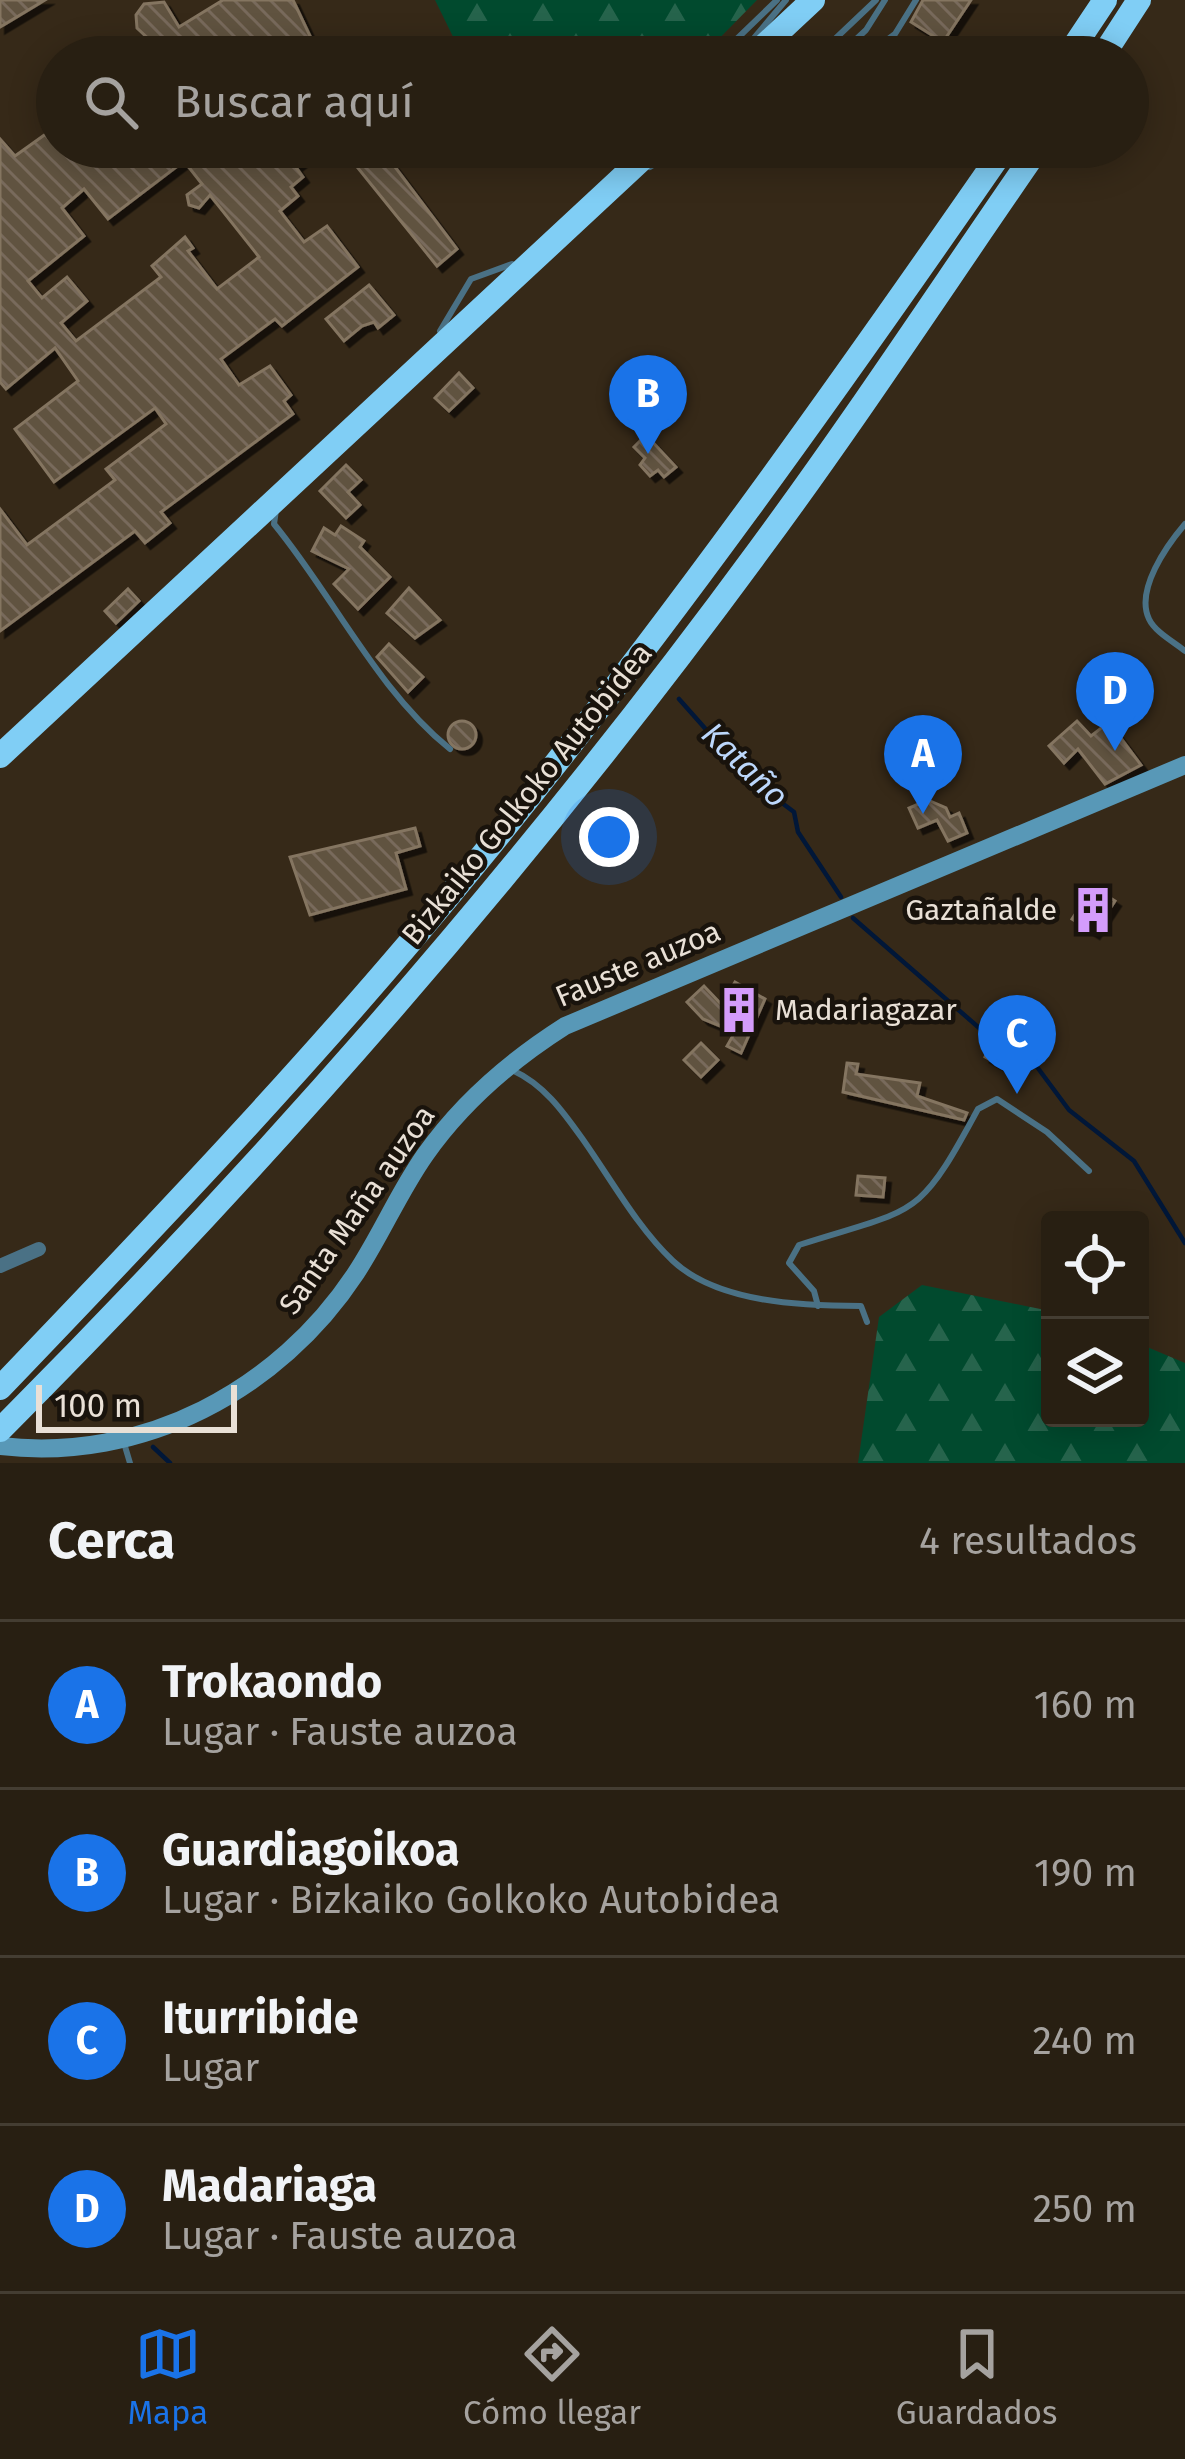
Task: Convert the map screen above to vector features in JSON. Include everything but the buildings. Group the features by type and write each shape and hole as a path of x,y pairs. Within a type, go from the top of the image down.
{"highway":[{"path":"774,36 813,0"},
{"path":"1081,36 1105,0"},
{"path":"1116,36 1139,0"},
{"path":"0,755 632,168"},
{"name":"Bizkaiko Golkoko Autobidea","path":"0,1388 367,991 472,868 776,471 990,168"},
{"name":"Bizkaiko Golkoko Autobidea","path":"0,1430 254,1163 483,899 759,550 1025,168"}],"street":[{"name":"Fauste auzoa","path":"504,1066 565,1026 1185,765"},
{"name":"Santa Maña auzoa","path":"0,1446 23,1450 124,1442 225,1403 298,1345 356,1272 425,1154 504,1066"},
{"path":"0,1266 39,1249"}],"lane":[{"path":"741,36 781,0"},
{"path":"754,36 781,0"},
{"path":"837,36 876,0"},
{"path":"859,36 885,0"},
{"path":"892,36 916,0"},
{"path":"337,442 364,402 449,322 471,279 514,262 615,168"},
{"path":"610,189 646,168"},
{"path":"274,524 286,490"},
{"path":"248,525 274,524"},
{"path":"274,524 319,578 410,717 450,749"},
{"path":"1185,524 1165,553 1145,599 1149,620 1185,651"},
{"path":"504,1066 553,1098 675,1263 719,1286 818,1306 860,1306 867,1322"},
{"path":"818,1306 789,1263 790,1254 800,1245 902,1214 926,1198 988,1101 997,1099 1027,1117 1089,1172"},
{"path":"124,1442 130,1463"}],"green space":[{"path":"435,0 757,0 722,36 453,36"},
{"path":"922,1285 1041,1309 1041,1427 1149,1427 1149,1348 1185,1363 1185,1463 858,1463 879,1317"}],"waterway":[{"name":"Kataño","path":"679,699 750,779 794,812 798,832 841,897"},
{"name":"Kataño","path":"853,918 993,1040 1020,1044 1069,1110 1134,1161 1185,1243"},
{"path":"153,1447 170,1463"}],"place":[{"name":"Guardiagoikoa","path":"648,454"},
{"name":"Madariaga","path":"1115,751"},
{"name":"Trokaondo","path":"923,814"},
{"name":"Gaztañalde","path":"1093,910"},
{"name":"Madariagazar","path":"739,1010"},
{"name":"Iturribide","path":"1017,1094"}]}
